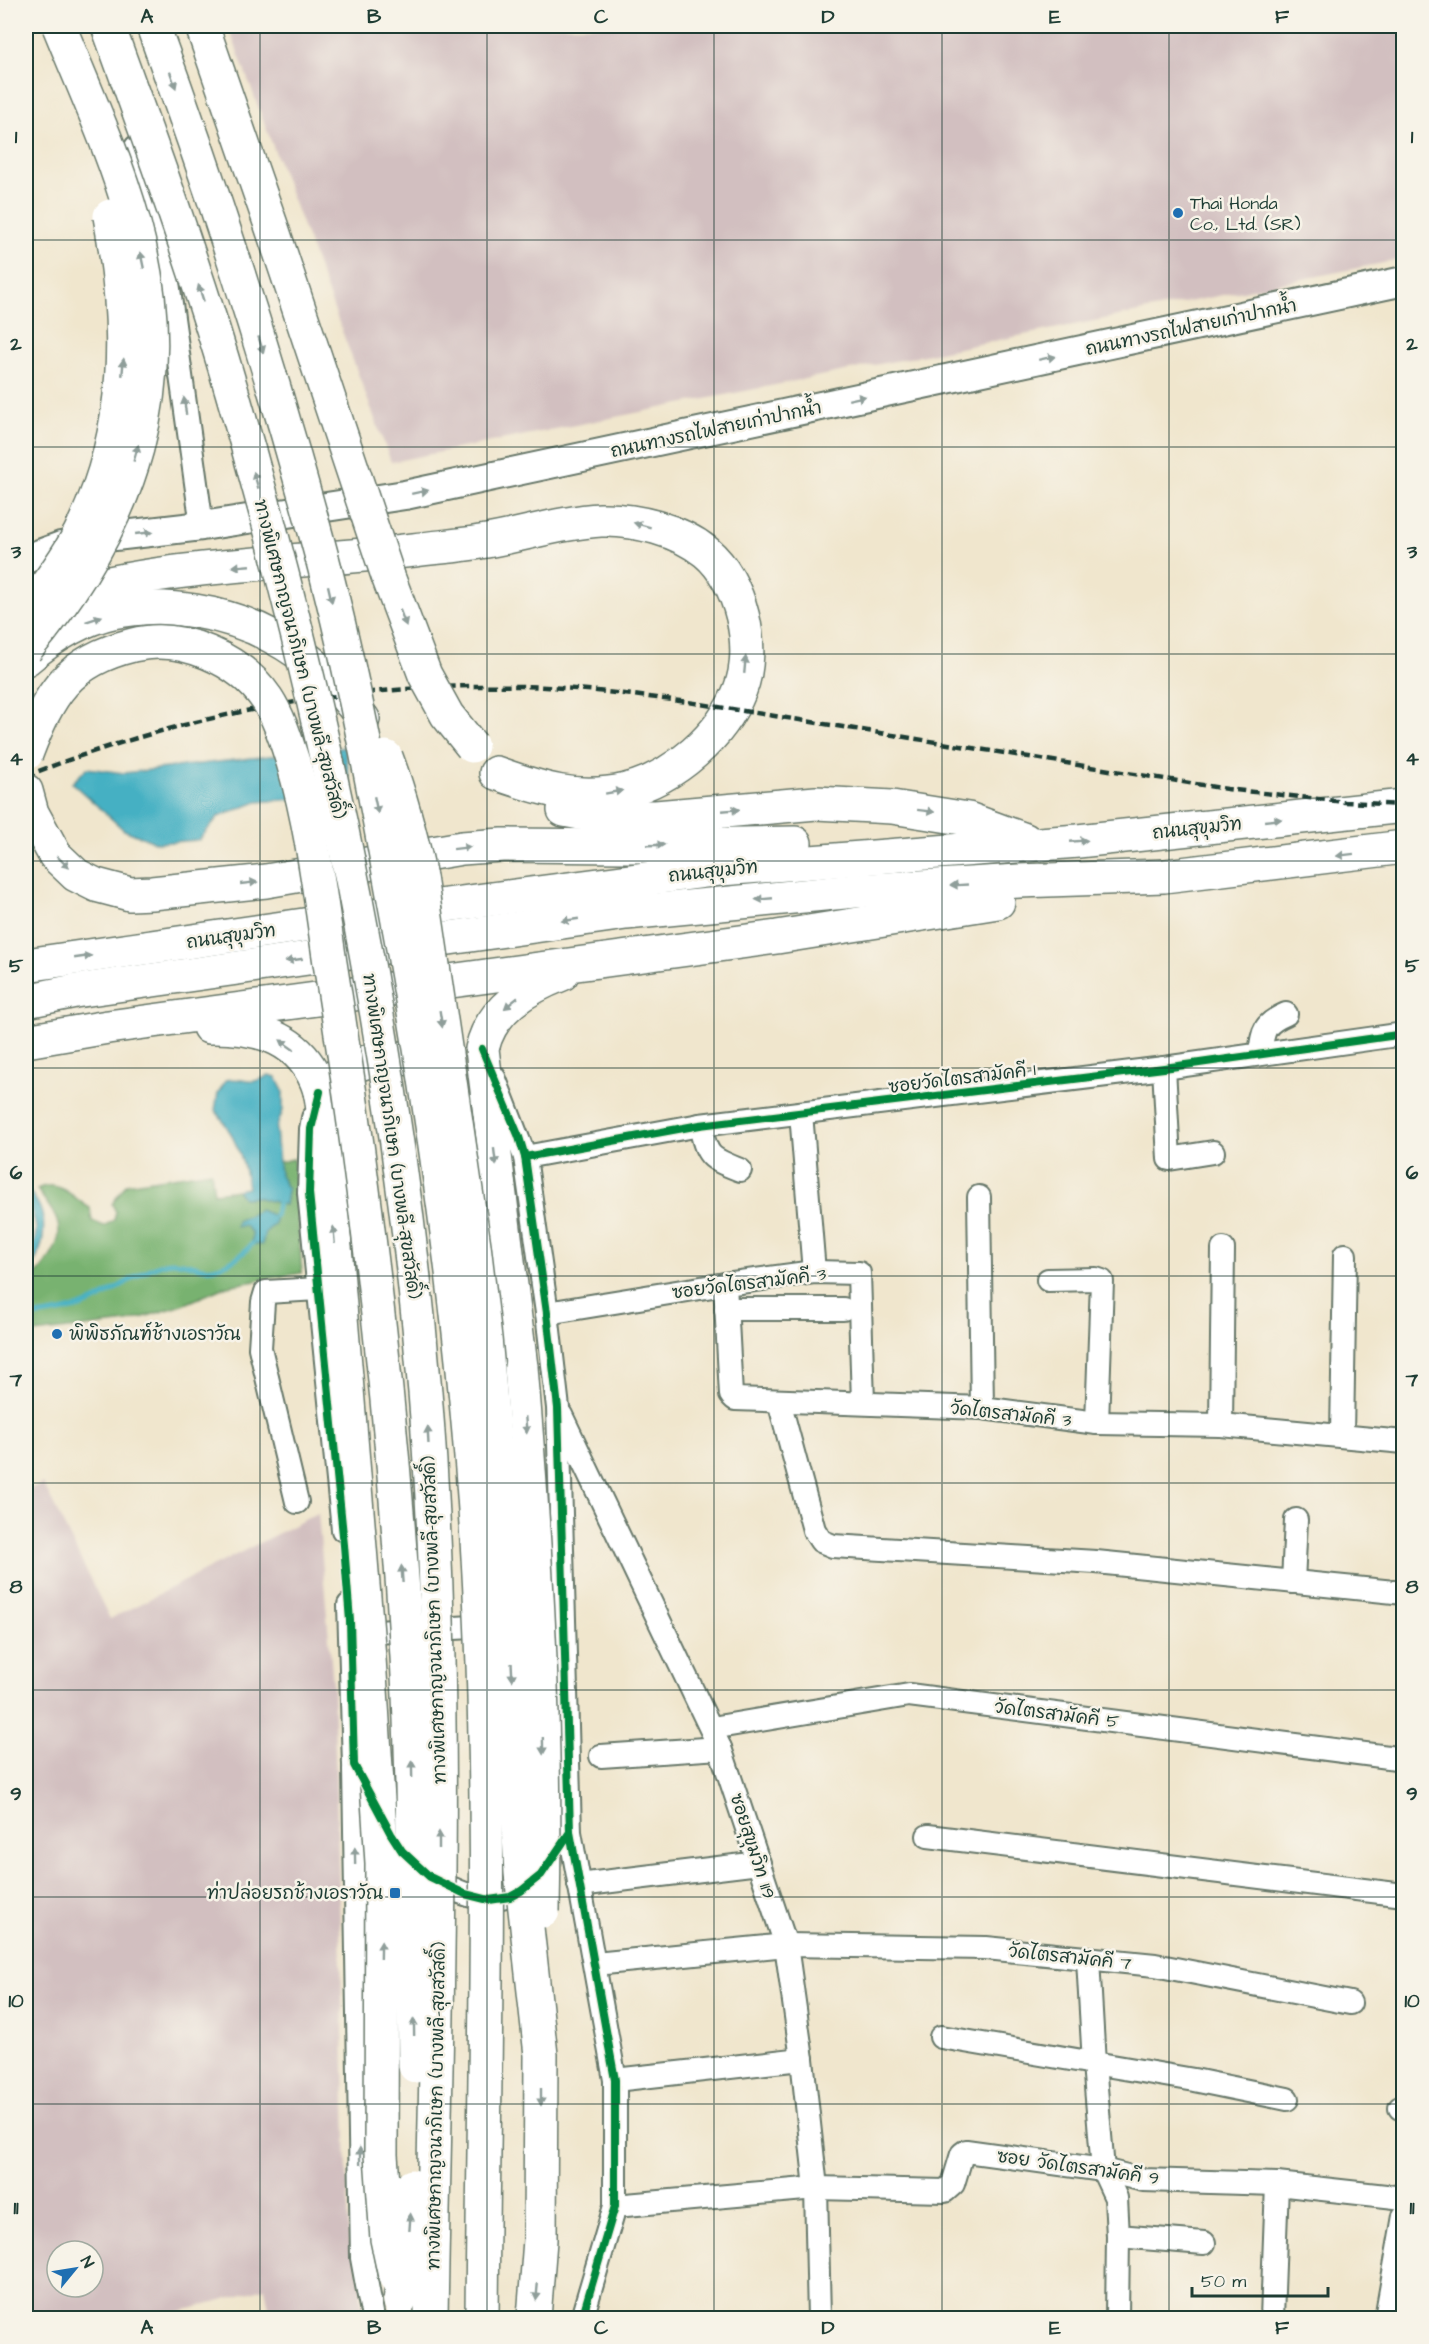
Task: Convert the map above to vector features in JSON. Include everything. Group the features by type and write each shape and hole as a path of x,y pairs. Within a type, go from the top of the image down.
{"highway":[{"name":"ทางพิเศษกาญจนาภิเษก (บางพลี-สุขสวัสดิ์)","path":"108,26 192,267 231,388 275,548 317,715 379,1028 408,1220 425,1393 436,1580 439,1930 431,2319"},
{"path":"153,26 230,246 270,373 319,546 388,863 416,1015 442,1189 465,1380 478,1557 484,1718 486,1928 482,2319"},
{"path":"202,26 272,228 388,579 425,675 447,715 496,773 514,789 533,800 555,808 586,814 657,817 816,803 892,807 968,819 1035,844"},
{"path":"26,610 41,593 79,535 96,497 110,454 119,414 124,360 124,309 118,260 71,29"},
{"path":"26,649 68,595 96,551 121,500 137,451 146,408 150,369 144,271 133,221 92,103 71,29"},
{"path":"26,610 45,599 82,588 118,582 203,570 481,542 547,527 602,520 634,522 658,529 684,538 706,552 721,568 736,591 745,620 746,645 741,690 725,719 708,740 684,761 660,776 629,789 600,794 545,790 496,773"},
{"path":"26,659 48,641 64,632 113,612 175,609 241,623 273,637 308,660 333,682 370,729 386,757 411,831 420,877 485,1338 505,1555 524,1906 541,2055"},
{"path":"26,754 47,704 61,683 78,668 119,648 144,642 175,643 191,646 230,665 248,676 267,699 283,729 303,798 339,1016 369,1237 392,1456 407,1657 412,1760 415,2083 410,2229 391,2313"},
{"path":"29,802 55,855 76,875 96,885 129,894 266,881 462,848 502,845 864,843 986,847"},
{"name":"ถนนสุขุมวิท","path":"26,965 722,869 1035,844 1404,806"},
{"name":"ถนนสุขุมวิท","path":"26,1001 75,991 626,913 855,891 1019,881 1164,876 1404,847"},
{"path":"26,1041 108,1027 777,937 903,915 1164,876"},
{"path":"26,1026 51,1024 153,1005 484,956 718,926 792,919 903,915"},
{"path":"534,2319 540,2240 544,1899 543,1736 536,1563 521,1367 482,1049 485,1035 492,1022 515,999 552,978 600,960"},
{"path":"108,1027 223,1026 250,1029 272,1035 289,1045 302,1058 311,1070 320,1092 325,1128 369,1658 382,1863 379,2081 382,2199 387,2239 391,2313"},
{"path":"320,1092 336,1075 361,1063 388,1057 435,1060 442,1069 484,1423 500,1625"}],"main road":[{"name":"ถนนทางรถไฟสายเก่าปากน้ำ","path":"26,559 61,546 115,536 202,526 428,490 1404,281"}],"street":[{"path":"213,26 357,449 372,500"},
{"path":"71,29 139,156 162,239 202,526"},
{"path":"1260,1054 1263,1031 1271,1020 1286,1014"},
{"name":"ซอยวัดไตรสามัคคี 1","path":"525,1157 700,1125 1164,1068 1404,1034"},
{"path":"482,1049 519,1137 525,1157 547,1313 558,1408 570,1832 615,2080 615,2206 607,2240 582,2319"},
{"path":"1164,1068 1169,1159 1214,1152"},
{"path":"320,1092 311,1129 309,1193 350,1621 362,2258 391,2313"},
{"path":"801,1113 814,1272"},
{"path":"700,1125 706,1150 721,1162 740,1170"},
{"path":"979,1197 982,1408"},
{"path":"1221,1425 1223,1249"},
{"path":"1342,1436 1345,1256"},
{"name":"ซอยวัดไตรสามัคคี 3","path":"547,1313 814,1272 859,1273 863,1403"},
{"path":"1048,1280 1096,1279 1102,1281 1104,1286 1097,1423"},
{"name":"วัดไตรสามัคคี 3","path":"725,1284 731,1395 739,1399 982,1408 1097,1423 1221,1425 1404,1442"},
{"path":"297,1502 260,1348 263,1302 266,1292 318,1289"},
{"path":"726,1309 843,1309"},
{"path":"779,1401 814,1530 818,1538 826,1544 1096,1562 1404,1593"},
{"name":"ซอยสุขุมวิท 119","path":"558,1408 716,1738 786,1945 802,2059 816,2188 819,2319"},
{"path":"1293,1582 1296,1520"},
{"path":"350,1621 362,1631 375,1632 564,1623"},
{"name":"วัดไตรสามัคคี 5","path":"601,1756 716,1738 909,1695 1404,1759"},
{"path":"354,1765 402,1851 430,1877 465,1894 489,1900 510,1897 521,1891 541,1875 570,1832"},
{"path":"928,1836 1404,1895"},
{"path":"579,1885 759,1863"},
{"name":"วัดไตรสามัคคี 7","path":"595,1964 786,1945 986,1948 1155,1965 1350,2003"},
{"path":"1088,1959 1103,2170 1116,2198 1117,2319"},
{"path":"941,2037 1194,2080 1287,2099"},
{"path":"615,2080 802,2059"},
{"name":"ซอย วัดไตรสามัคคี 9","path":"816,2188 945,2191 953,2184 962,2154 966,2151 1103,2170 1143,2180 1277,2184 1404,2198"},
{"path":"1272,2319 1277,2184"},
{"path":"615,2206 816,2188"},
{"path":"1386,2319 1404,2216"},
{"path":"1118,2236 1204,2243"}],"shaded area":[{"path":"228,26 1403,26 1403,259 391,462"},
{"path":"43,1483 110,1619 318,1513 333,1684 349,2242 357,2243 363,2318 271,2318 265,2288 157,2318 26,2318 26,1491"}],"green space":[{"path":"294,1159 302,1273 227,1286 183,1305 128,1322 26,1334 26,1284 51,1256 59,1230 53,1212 37,1189 52,1186 65,1191 90,1208 92,1221 104,1226 114,1220 116,1212 112,1204 126,1184 211,1171 214,1193 237,1190 243,1198 256,1197 285,1205 287,1189 280,1175 279,1162"}],"water":[{"path":"345,747 351,790 320,797 257,802 218,817 199,840 157,843 124,830 72,783 87,768 124,773"},
{"path":"269,1075 276,1077 283,1091 283,1110 276,1129 280,1175 287,1189 285,1205 256,1197 243,1198 237,1190 248,1188 244,1167 232,1137 215,1110 218,1093 226,1080 256,1081"},
{"path":"26,1189 40,1208 44,1231 39,1253 26,1273 36,1231"},
{"path":"260,1210 275,1216 275,1223 265,1233 262,1245 252,1244 252,1233 244,1225 236,1227 237,1221"}],"waterway":[{"path":"275,1216 278,1203"},
{"path":"26,1317 62,1312 89,1304 145,1271 167,1263 183,1263 203,1268 223,1265 237,1258 252,1244"}],"railway":[{"path":"26,776 146,735 207,719 268,707 394,690 457,686 520,686 583,690 688,702 1227,789 1345,802 1404,805"}],"cycle path":[{"path":"525,1157 700,1125 1164,1068 1404,1034"},
{"path":"482,1049 519,1137 525,1157 547,1313 558,1408 570,1832 615,2080 615,2206 582,2318"},
{"path":"320,1092 311,1129 309,1193 350,1621 354,1765 402,1851 430,1877 465,1894 489,1900 510,1897 521,1891 541,1875 570,1832"}],"place":[{"name":"Thai Honda Co., Ltd. (SR)","path":"1178,213"},
{"name":"พิพิธภัณฑ์ช้างเอราวัณ","path":"57,1334"},
{"name":"ท่าปล่อยรถช้างเอราวัณ","path":"395,1893"}]}
